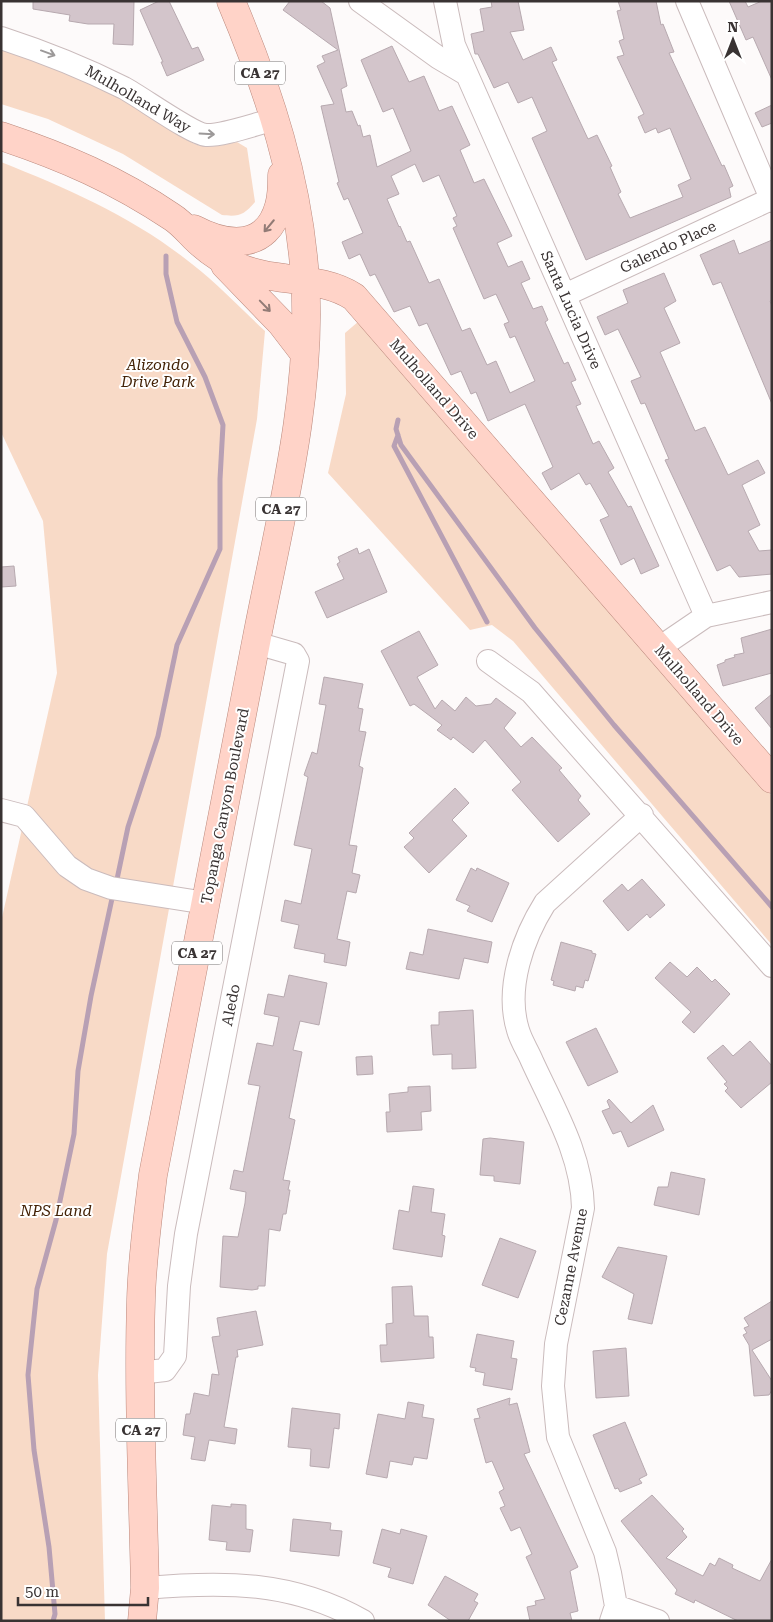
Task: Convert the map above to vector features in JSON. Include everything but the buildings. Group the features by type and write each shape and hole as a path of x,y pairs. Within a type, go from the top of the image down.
{"main road":[{"name":"Topanga Canyon Boulevard","path":"142,1621 145,1588 139,1373 143,1263 153,1175 294,444 304,353 305,281 300,230 283,146 276,119 231,1"},
{"name":"Mulholland Drive","path":"1,136 60,157 110,179 174,218 219,258 252,272 338,289 354,297 772,779"},
{"path":"174,218 210,238 227,242 241,242 262,233 273,223 280,204 283,146"},
{"path":"219,258 281,323 304,353"}],"street":[{"path":"360,1 439,58 466,74"},
{"name":"Santa Lucia Drive","path":"445,1 454,45 466,74 706,616"},
{"path":"687,1 771,200"},
{"name":"Mulholland Way","path":"1,38 81,66 149,102 197,133 218,134 276,119"},
{"name":"Galendo Place","path":"565,295 771,200"},
{"path":"659,648 706,616 772,602"},
{"name":"Aledo","path":"139,1373 165,1370 176,1356 179,1286 186,1234 298,661 294,654 256,643"},
{"path":"488,661 531,692 642,815 772,966"},
{"path":"1,810 24,816 67,866 86,879 111,888 206,904"},
{"name":"Cezanne Avenue","path":"614,1614 605,1552 558,1437 553,1386 556,1344 584,1208 583,1187 577,1160 518,1030 513,1001 516,977 524,949 534,921 545,903 642,815"},
{"path":"145,1588 181,1585 260,1586 302,1594 336,1606 363,1621"},
{"path":"614,1614 658,1621"}],"green space":[{"path":"1,50 84,79 162,120 189,141 198,145 215,146 237,142 247,148 255,202 248,210 241,214 233,216 222,215 123,154 48,119 1,104"},
{"path":"1,162 76,194 148,232 202,272 265,331 257,419 107,1254 98,1375 105,1621 1,1621 1,922 57,673 43,521 1,432"},
{"path":"359,321 772,796 772,945 513,641 492,625 470,630 328,473 346,394 345,333"}],"waterway":[{"path":"116,884 128,827 158,736 177,645 220,549 220,479 223,425 205,377 177,322 166,274 166,256"},
{"path":"398,420 396,429 401,445 535,628 614,725 772,907"},
{"path":"398,435 394,446 487,622"},
{"path":"53,1621 55,1614 49,1547 34,1450 28,1375 37,1289 56,1220 74,1134 78,1071 91,996 113,894"}],"park label":[{"name":"Alizondo Drive Park","path":"158,374"},
{"name":"NPS Land","path":"56,1211"}]}
